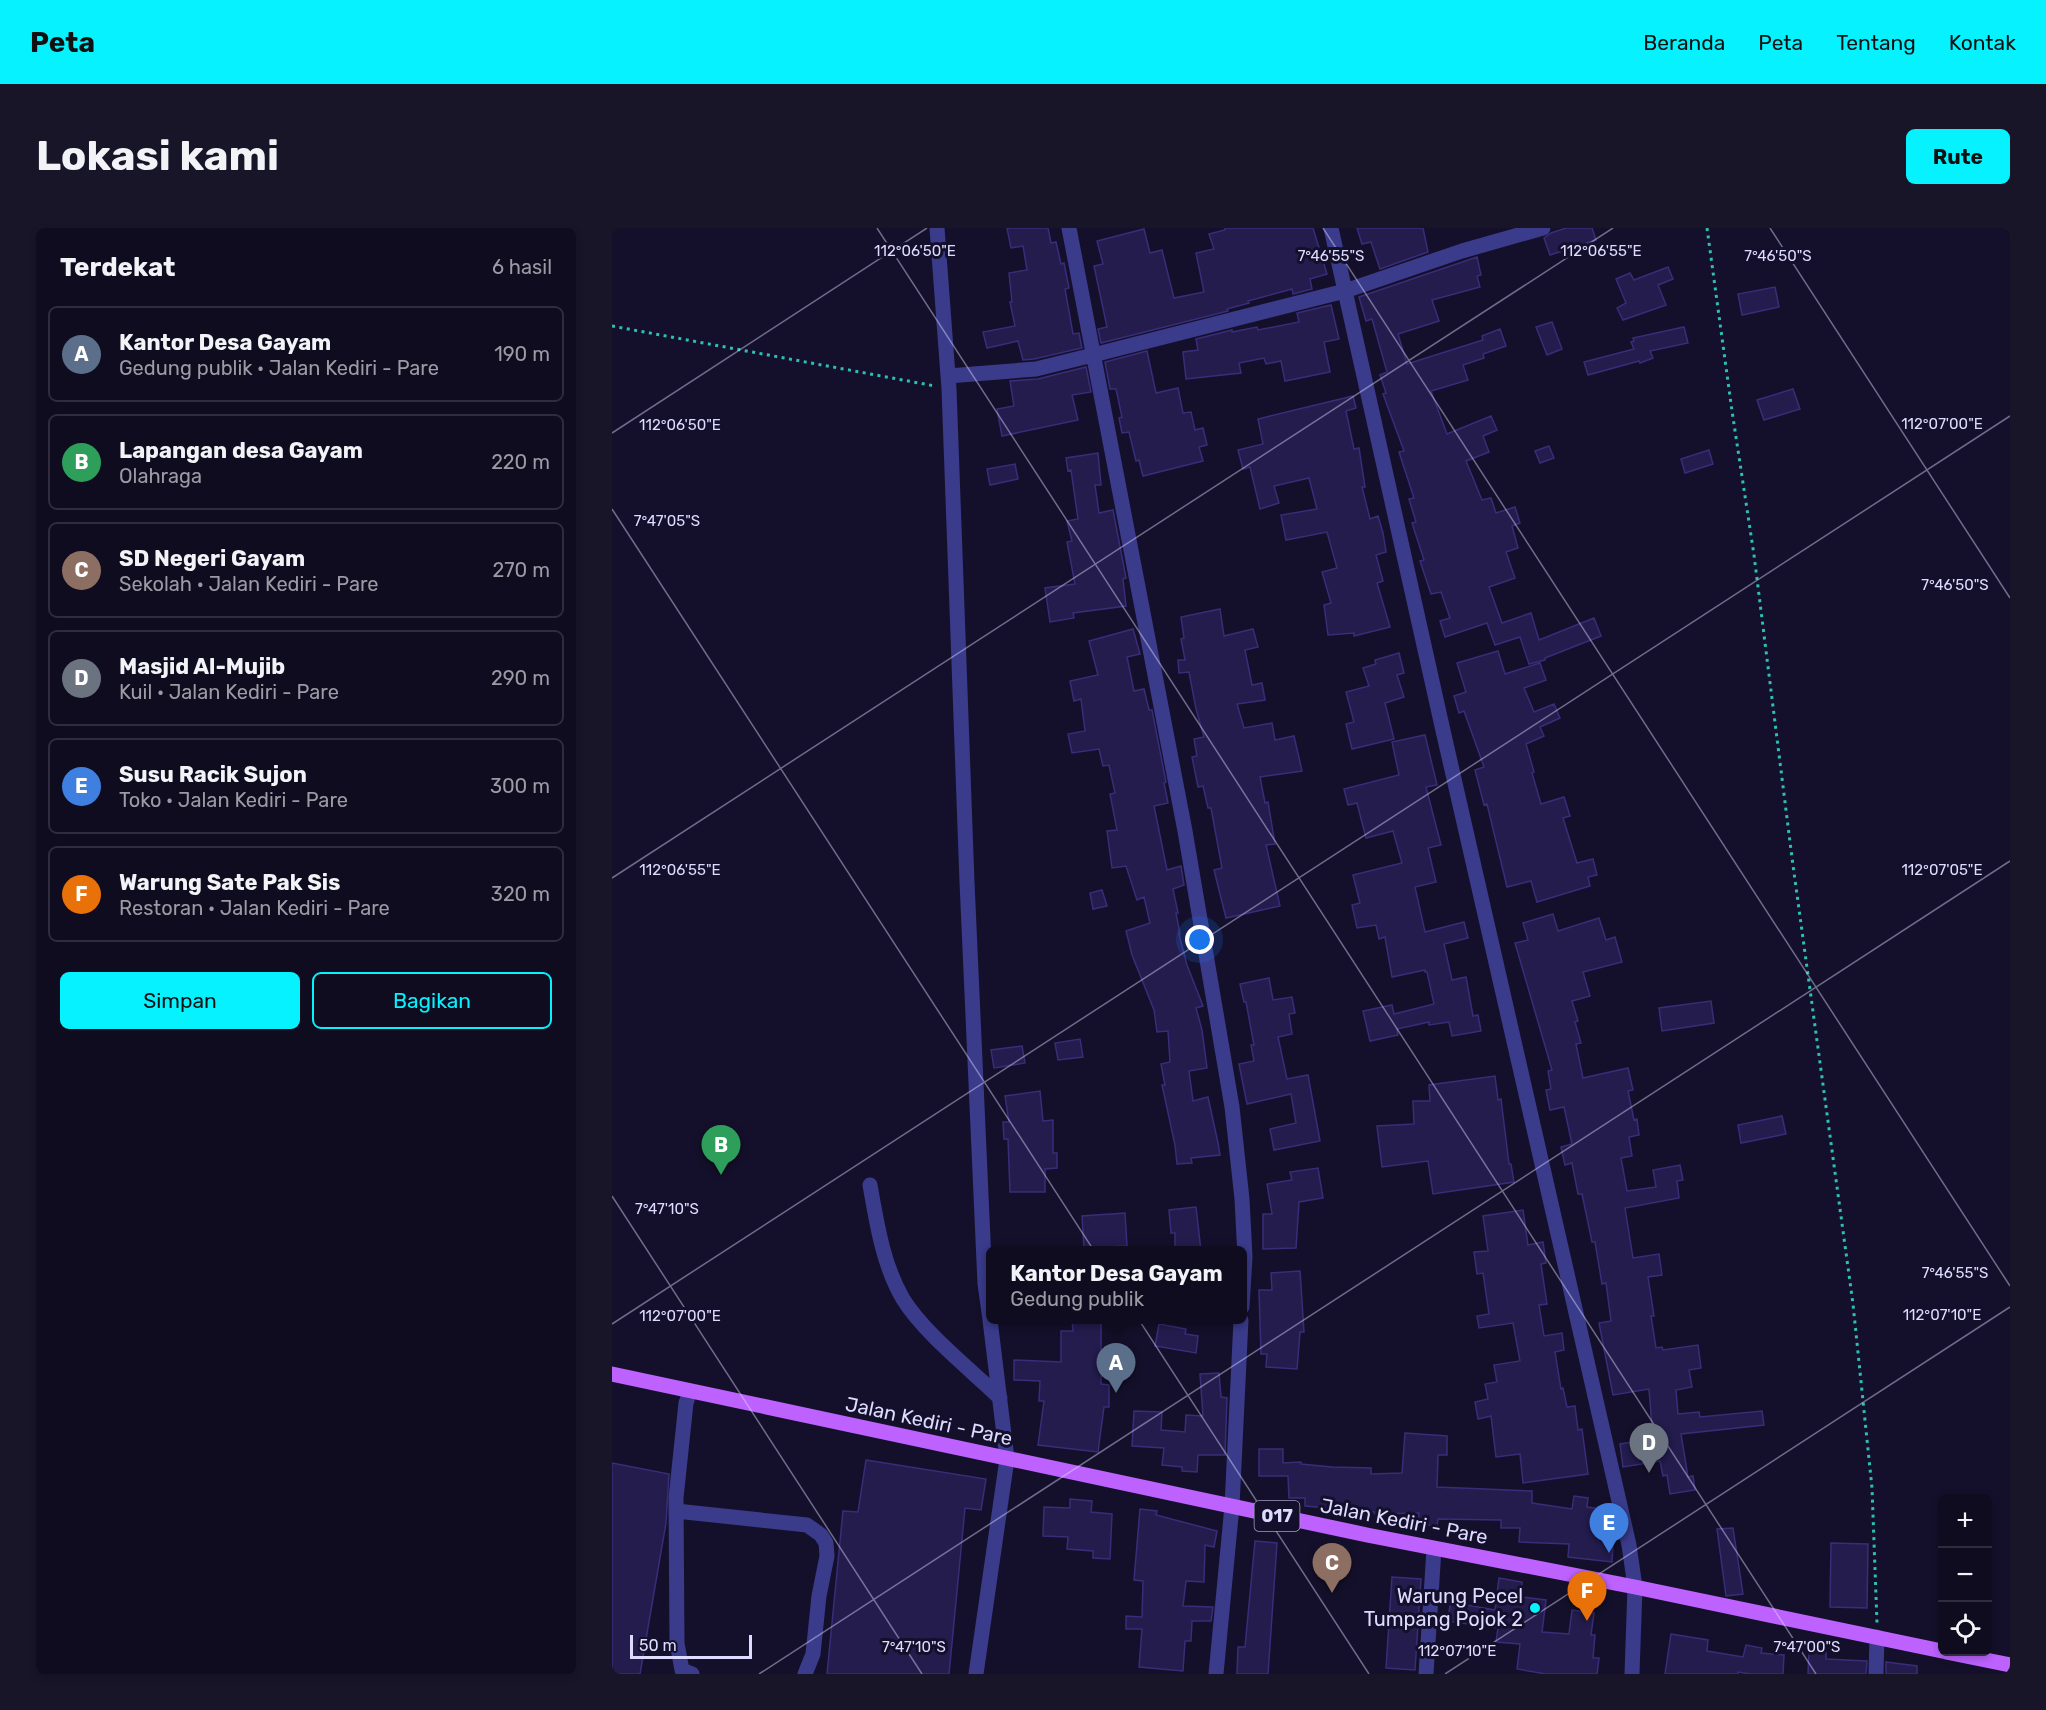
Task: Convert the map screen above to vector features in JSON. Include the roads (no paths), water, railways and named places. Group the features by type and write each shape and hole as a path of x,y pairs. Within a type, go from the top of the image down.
{"main road":[{"name":"Jalan Kediri - Pare","path":"612,1374 1434,1549 1635,1587 1938,1650"},
{"name":"Jalan Kediri - Pare","path":"1968,1656 2010,1665"}],"street":[{"path":"938,228 949,383 967,882 986,1291"},
{"path":"1070,228 1185,831 1232,1107 1244,1246"},
{"path":"1331,228 1629,1545 1635,1587 1632,1674"},
{"path":"949,383 1036,369 1345,291 1462,251 1543,228"},
{"path":"870,1185 880,1239 903,1298 918,1320 1000,1398"},
{"path":"976,1674 1006,1459 991,1324"},
{"path":"1216,1674 1232,1506 1241,1324"},
{"path":"685,1673 677,1643 675,1498 690,1391"},
{"path":"676,1511 807,1526 821,1535 826,1543 827,1556 819,1596 813,1654 805,1674"},
{"path":"1426,1674 1434,1549"},
{"path":"1876,1674 1877,1637"}],"place":[{"name":"Lapangan desa Gayam","path":"721,1175"},
{"name":"Kantor Desa Gayam","path":"1116,1393"},
{"name":"Masjid Al-Mujib","path":"1649,1473"},
{"name":"Susu Racik Sujon","path":"1609,1553"},
{"name":"SD Negeri Gayam","path":"1332,1593"},
{"name":"Warung Pecel Tumpang Pojok 2","path":"1535,1608"},
{"name":"Warung Sate Pak Sis","path":"1587,1621"}]}
